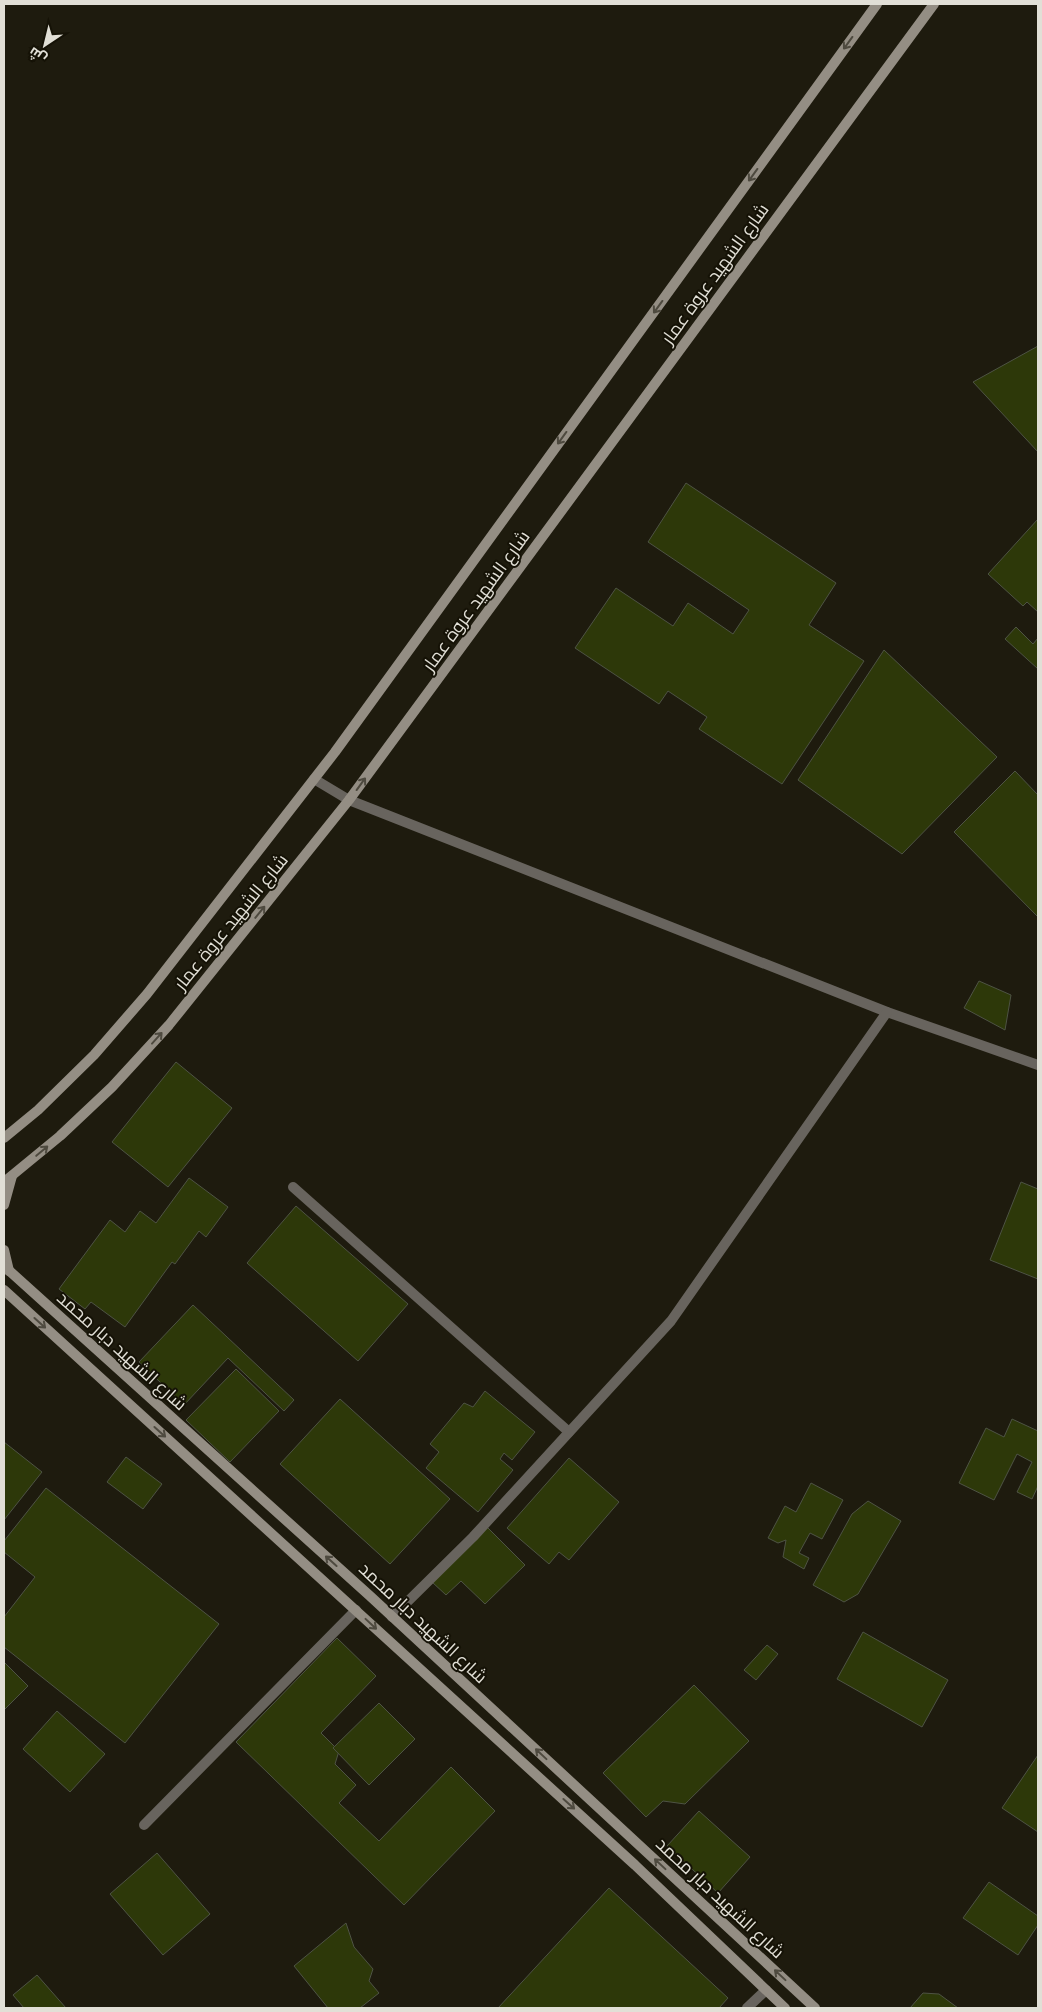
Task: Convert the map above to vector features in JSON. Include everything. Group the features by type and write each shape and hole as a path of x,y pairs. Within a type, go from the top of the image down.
{"street":[{"name":"شارع الشهيد عروة عمار","path":"4,1138 38,1110 94,1055 147,994 314,779 877,4"},
{"name":"شارع الشهيد عروة عمار","path":"8,1179 60,1136 112,1087 169,1025 349,800 934,4"},
{"path":"314,779 349,800 887,1012 1038,1064"},
{"path":"392,1616 473,1537 671,1321 887,1012"},
{"path":"4,1205 8,1179"},
{"path":"293,1188 569,1432"},
{"path":"4,1250 7,1269"},
{"name":"شارع الشهيد دبار محمد","path":"7,1269 392,1616 815,2008"},
{"name":"شارع الشهيد دبار محمد","path":"4,1290 628,1858 785,2008"},
{"path":"144,1825 356,1610"},
{"path":"747,2008 766,1990"}],"building":[{"path":"1038,346 1038,452 973,382"},
{"path":"686,483 836,583 809,625 864,661 782,784 699,729 707,717 668,691 659,704 575,648 616,588 673,626 688,603 733,634 749,610 648,542"},
{"path":"1038,519 1038,612 1027,602 1023,606 988,574"},
{"path":"1016,627 1033,644 1038,638 1038,669 1005,639"},
{"path":"884,650 997,757 902,854 798,780"},
{"path":"1015,771 1038,795 1038,917 954,832"},
{"path":"979,981 1011,995 1005,1030 964,1008"},
{"path":"176,1062 232,1108 168,1187 112,1142"},
{"path":"189,1178 228,1207 206,1237 199,1231 175,1264 172,1262 125,1327 91,1302 85,1309 59,1289 110,1220 125,1232 140,1211 156,1223"},
{"path":"1021,1182 1038,1189 1038,1279 990,1260"},
{"path":"296,1206 408,1304 358,1361 247,1263"},
{"path":"193,1305 294,1400 284,1411 228,1358 184,1405 139,1362"},
{"path":"236,1369 279,1411 230,1462 186,1420"},
{"path":"485,1391 535,1432 512,1460 504,1453 500,1459 513,1470 478,1512 426,1468 439,1452 430,1444 464,1403 473,1407"},
{"path":"340,1399 450,1499 390,1564 280,1464"},
{"path":"1012,1419 1038,1431 1038,1486 1032,1499 1017,1492 1032,1462 1017,1454 994,1500 959,1483 986,1428 1004,1437"},
{"path":"4,1442 42,1472 4,1520"},
{"path":"126,1457 162,1484 143,1509 107,1482"},
{"path":"569,1458 619,1502 569,1560 559,1552 549,1564 507,1528"},
{"path":"811,1483 843,1500 822,1539 810,1533 799,1553 809,1558 804,1569 783,1557 786,1540 778,1543 768,1538 785,1506 796,1512"},
{"path":"46,1488 219,1624 125,1743 4,1647 4,1617 35,1577 4,1552 4,1541"},
{"path":"868,1501 901,1521 858,1594 844,1602 813,1585 852,1514"},
{"path":"487,1527 525,1565 485,1604 461,1581 446,1595 432,1582"},
{"path":"863,1632 948,1680 922,1727 837,1679"},
{"path":"337,1638 376,1676 321,1733 339,1751 335,1764 356,1785 339,1803 379,1841 451,1767 495,1811 404,1905 236,1742"},
{"path":"767,1645 778,1654 756,1680 744,1670"},
{"path":"4,1662 28,1686 4,1710"},
{"path":"694,1685 749,1741 685,1804 663,1801 646,1817 603,1773"},
{"path":"379,1703 415,1739 369,1785 333,1748"},
{"path":"57,1711 105,1754 70,1792 23,1749"},
{"path":"1038,1755 1038,1832 1002,1808"},
{"path":"699,1811 750,1857 718,1893 667,1846"},
{"path":"157,1853 210,1914 163,1955 110,1894"},
{"path":"989,1882 1038,1916 1038,1925 1018,1955 963,1918"},
{"path":"609,1888 728,1998 719,2008 498,2008"},
{"path":"346,1923 354,1947 373,1969 369,1981 379,1993 360,2008 328,2008 294,1966"},
{"path":"37,1975 66,2008 24,2008 13,1995"},
{"path":"923,1993 939,1994 958,2008 910,2008"}]}
